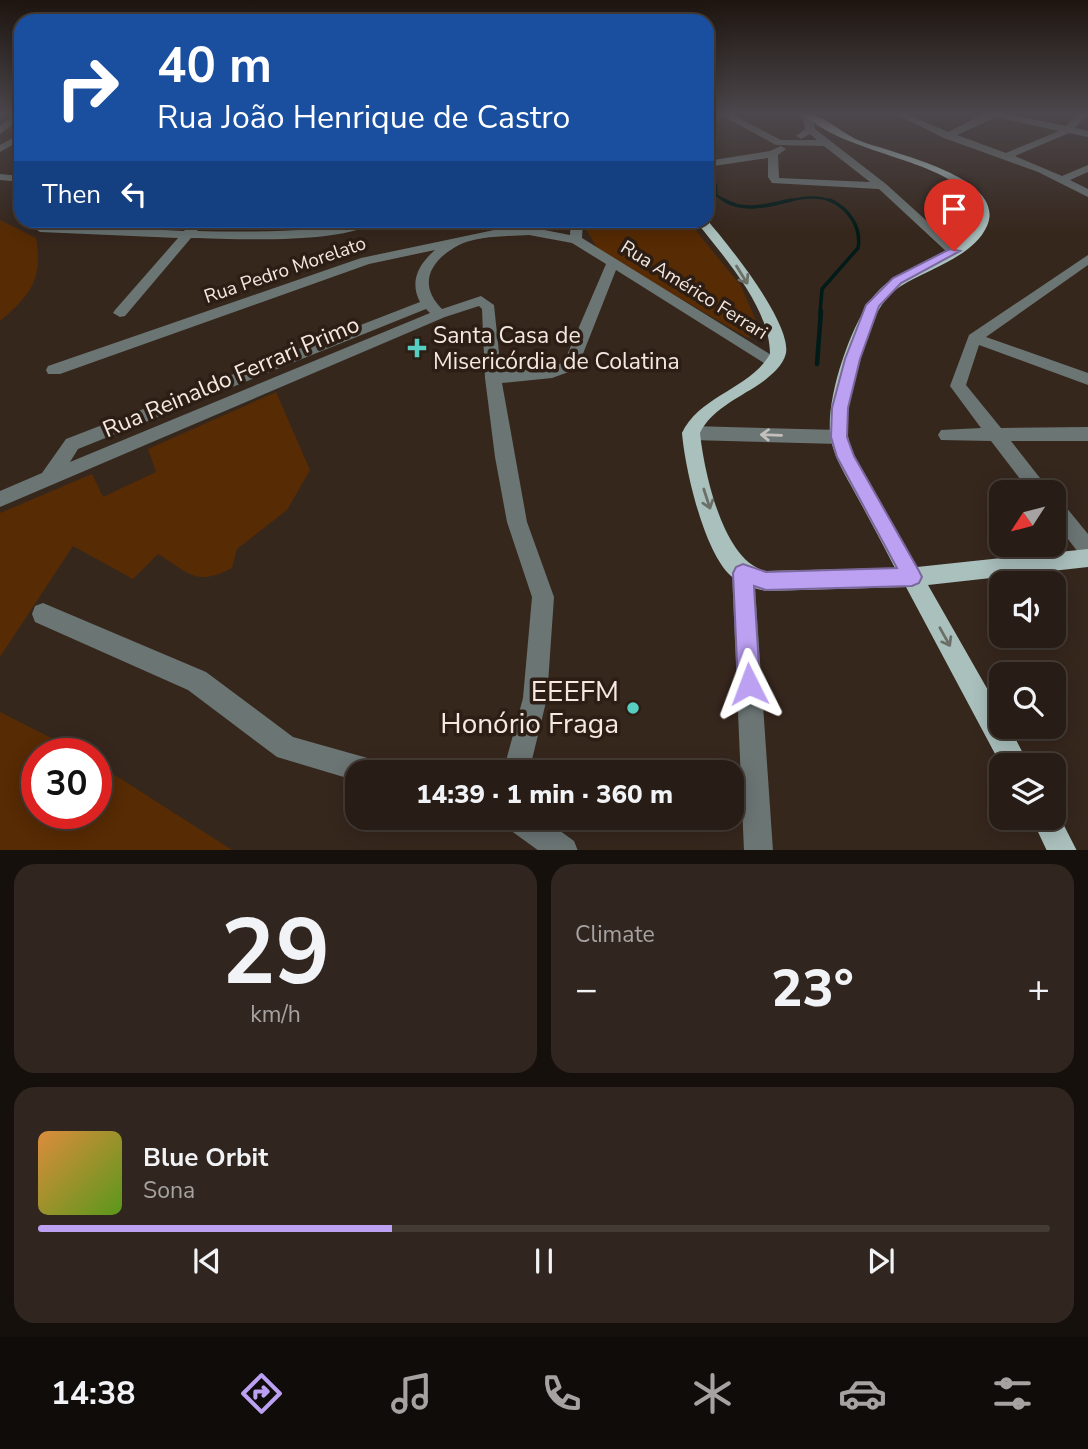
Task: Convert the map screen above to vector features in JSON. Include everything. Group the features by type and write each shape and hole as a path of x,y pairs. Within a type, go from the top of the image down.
{"main road":[{"path":"888,153 956,179 969,189 982,207 984,220 973,239 897,280 873,305 843,390 839,437 846,457 1009,753"},
{"path":"707,228 732,259 772,322 779,345 773,362 709,411 691,433 693,456 724,549 743,573 766,581 912,577 1088,558"},
{"path":"1052,830 1063,850"}],"street":[{"path":"714,163 777,153"},
{"path":"841,153 883,186 954,251"},
{"path":"1001,153 1063,179 1088,194"},
{"path":"1009,155 1015,153"},
{"path":"773,155 773,177 776,181 883,186"},
{"path":"1063,179 1088,168"},
{"path":"40,228 187,236 325,233 344,228"},
{"path":"120,313 194,228"},
{"path":"576,240 577,228"},
{"name":"Rua Pedro Morelato","path":"54,370 366,261 470,238 529,231 576,240"},
{"path":"434,309 421,290 425,265 440,251 470,238"},
{"name":"Rua Américo Ferrari","path":"576,240 773,362"},
{"path":"519,760 535,698 543,597 517,522 504,457 493,378 552,373 571,365 612,262"},
{"path":"1031,480 958,386 974,338 1085,264"},
{"name":"Rua Reinaldo Ferrari Primo","path":"0,499 434,309 481,300 489,308 493,378"},
{"path":"974,338 1088,379"},
{"path":"691,433 839,437"},
{"path":"947,435 1088,434"},
{"path":"1066,522 1088,550"},
{"path":"743,573 759,850"},
{"path":"43,614 197,681 286,748 345,765"},
{"path":"535,830 564,850"}],"shaded area":[{"path":"0,220 36,238 38,265 27,294 0,321"},
{"path":"587,228 694,228 741,286 760,330 748,338 599,251"},
{"path":"276,392 310,470 287,510 237,549 232,568 220,574 201,577 186,572 158,554 133,579 73,546 0,657 0,513 92,474 103,497 156,472 148,449"},
{"path":"0,712 51,738 21,738 21,829 112,829 112,773 232,850 0,850"}],"waterway":[{"path":"714,182 716,195 727,202"},
{"path":"783,202 815,197 834,202"},
{"path":"724,200 749,207 791,200"},
{"path":"820,313 822,289 858,248 859,240 856,226 848,213 830,200"},
{"path":"817,364 821,311"}],"place":[{"name":"Santa Casa de Misericórdia de Colatina","path":"417,348"},
{"name":"EEEFM Honório Fraga","path":"633,708"}],"route":[{"path":"749,684 743,573 766,581 912,577 846,457 839,437 840,408 861,333 873,305 897,280 954,251"}]}
